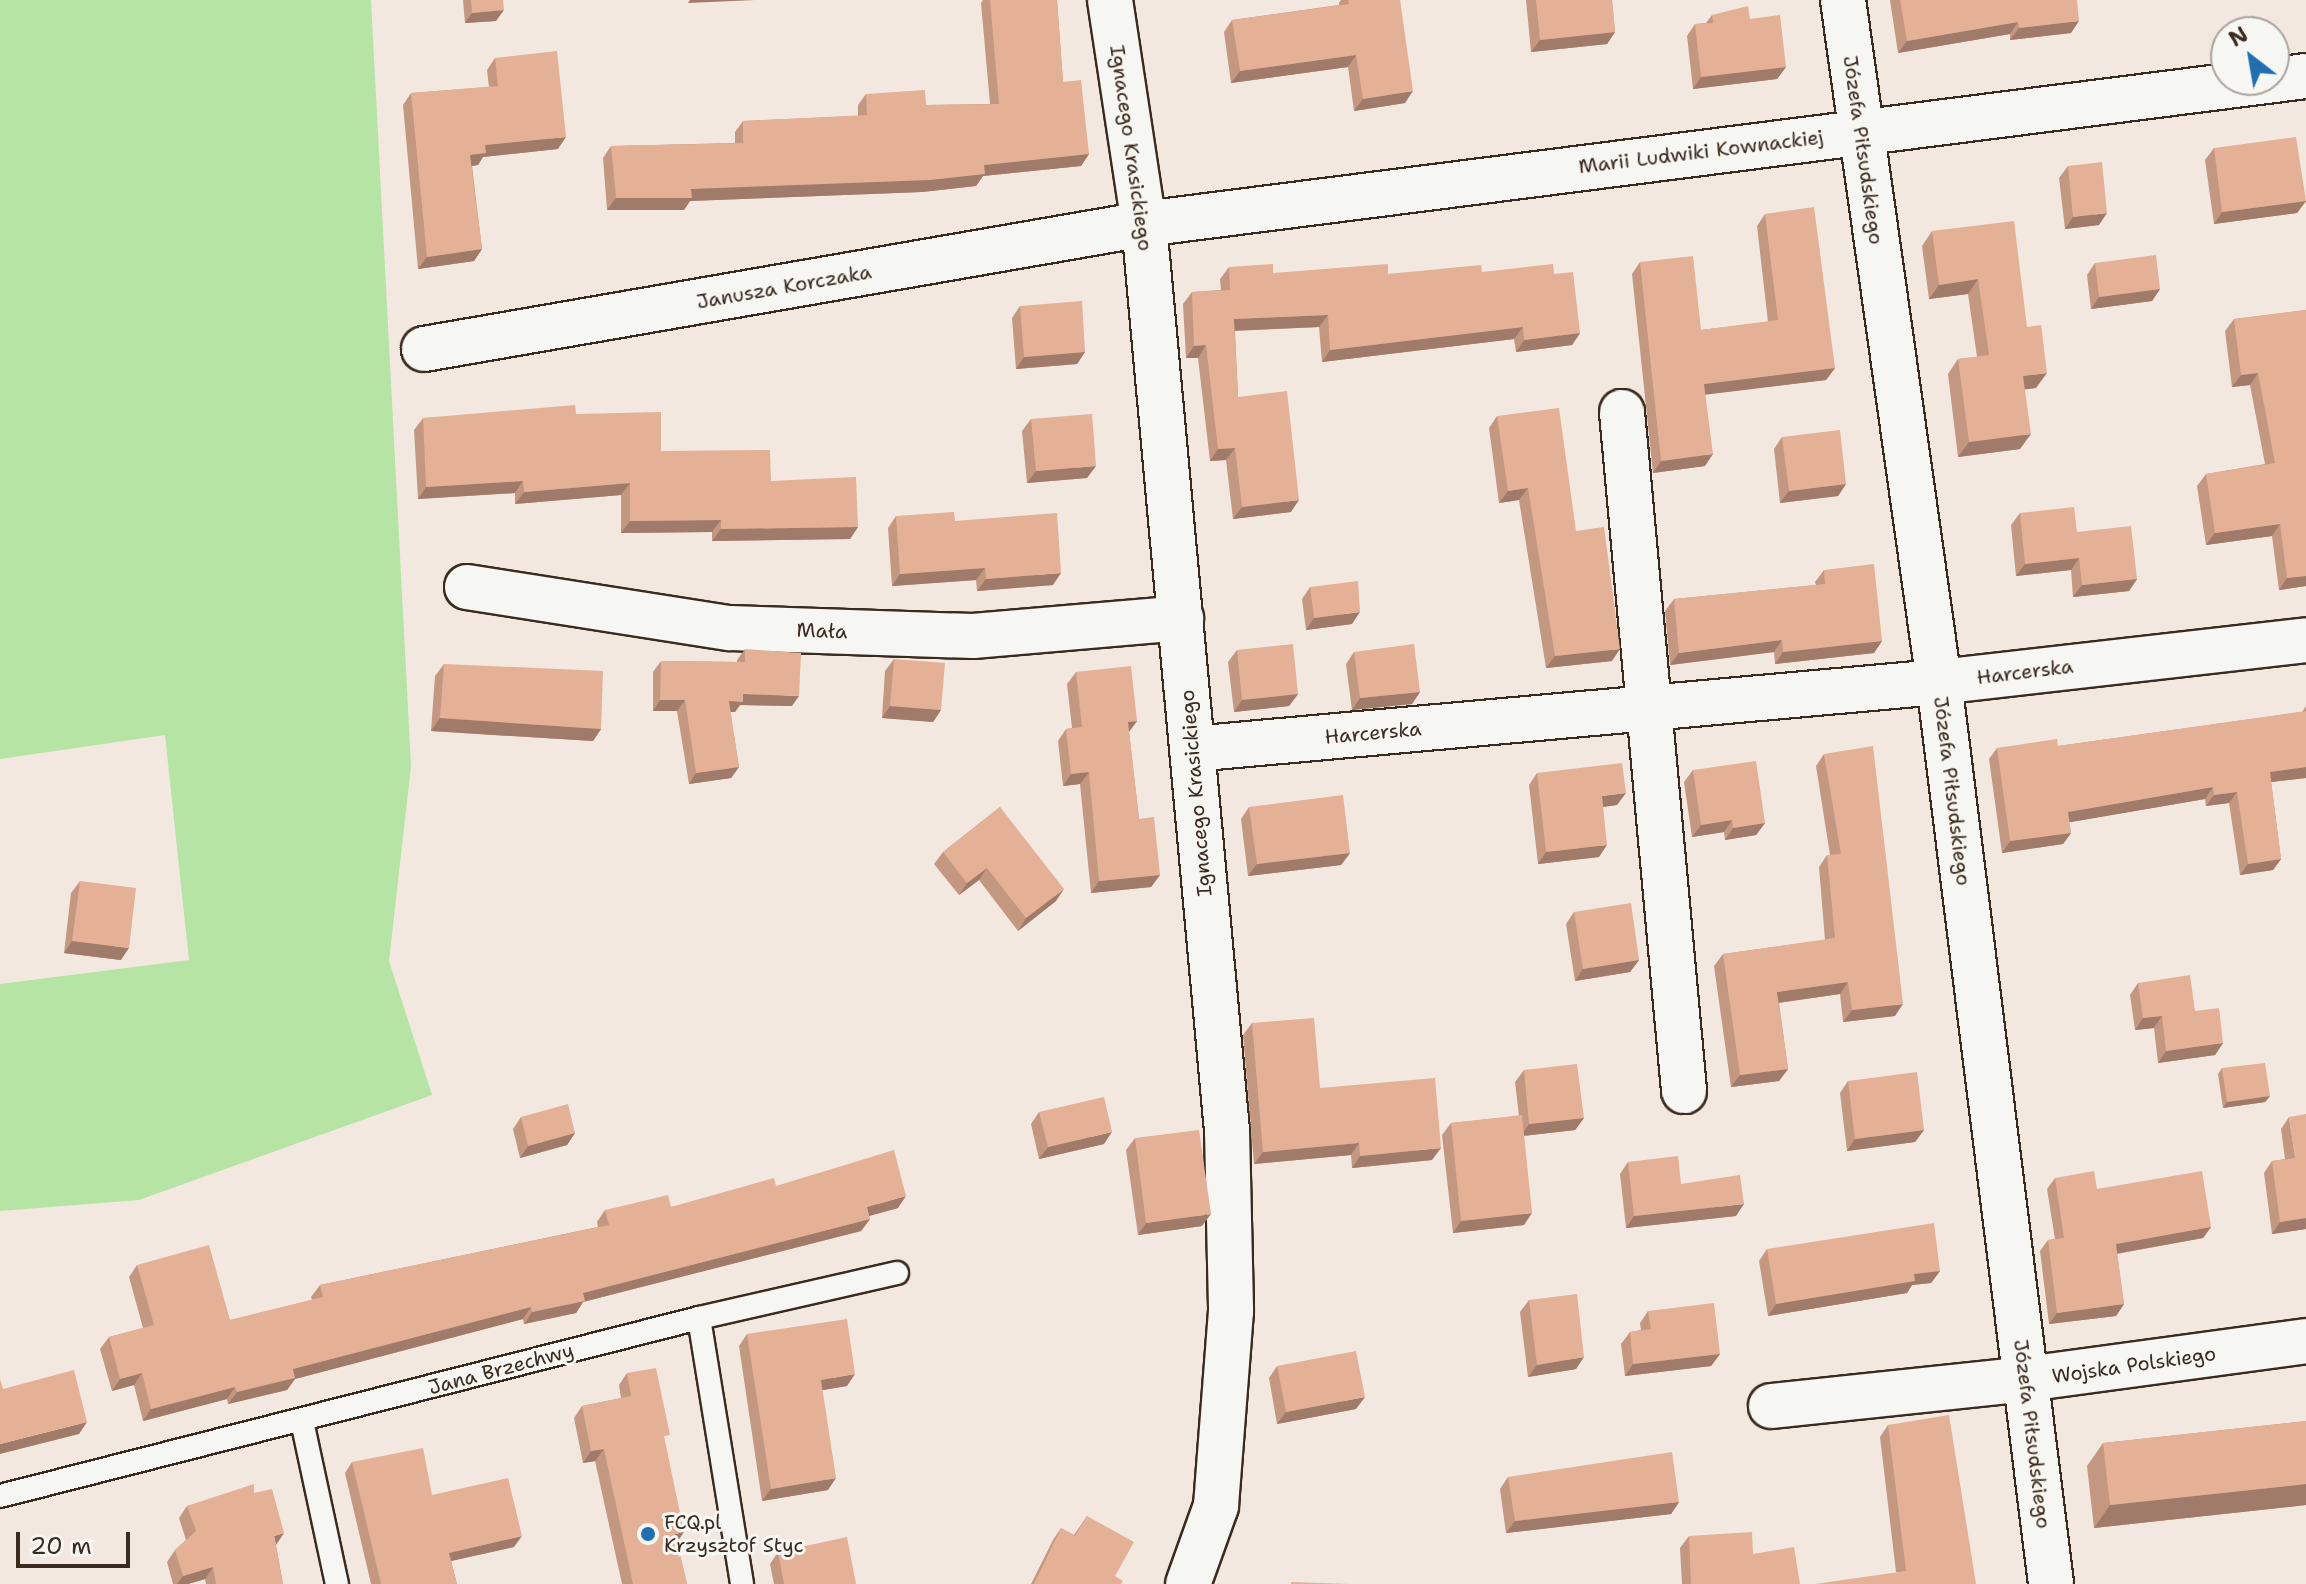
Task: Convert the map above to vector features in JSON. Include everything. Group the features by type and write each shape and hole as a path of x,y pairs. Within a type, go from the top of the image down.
{"street":[{"name":"Ignacego Krasickiego","path":"1110,0 1144,224 1227,1131 1231,1311 1216,1506 1188,1584"},
{"name":"Józefa Piłsudskiego","path":"1843,0 1859,131 1939,682 2051,1584"},
{"name":"Marii Ludwiki Kownackiej","path":"1144,224 2306,76"},
{"name":"Janusza Korczaka","path":"424,349 1144,224"},
{"path":"1622,412 1684,1091"},
{"name":"Mała","path":"467,587 730,628 973,636 1181,618"},
{"name":"Harcerska","path":"1192,749 1939,682 2306,640"},
{"name":"Wojska Polskiego","path":"1771,1406 2026,1379 2306,1341"}],"lane":[{"name":"Jana Brzechwy","path":"0,1496 699,1318 897,1273"},
{"path":"699,1318 742,1584"},
{"path":"302,1421 337,1584"}],"green space":[{"path":"0,0 371,0 411,766 389,961 432,1095 139,1200 0,1211 0,984 189,960 165,735 0,759"}],"building":[{"path":"471,0 503,0 504,10 472,13"},
{"path":"990,0 1057,0 1063,82 1081,80 1089,154 984,165 985,174 930,180 691,189 692,198 616,198 611,146 743,143 743,121 867,115 866,94 925,90 926,105 999,104"},
{"path":"1348,0 1400,0 1413,91 1363,99 1356,55 1240,71 1232,20 1349,4"},
{"path":"1536,0 1612,0 1615,32 1540,40"},
{"path":"1900,0 2077,0 2079,21 2019,28 2018,22 1907,41"},
{"path":"1748,6 1750,19 1780,15 1786,67 1701,77 1695,24 1713,23 1712,15"},
{"path":"557,51 566,137 485,145 486,153 470,155 482,249 427,257 411,93 498,86 495,58"},
{"path":"2296,137 2306,201 2222,212 2214,148"},
{"path":"2102,162 2107,213 2073,217 2068,166"},
{"path":"1814,207 1835,368 1704,384 1713,454 1661,461 1640,262 1693,256 1701,330 1778,320 1765,214"},
{"path":"2014,221 2027,327 2041,325 2047,373 2023,376 2031,434 1969,442 1958,359 1989,355 1978,279 1939,285 1932,231"},
{"path":"2156,255 2160,289 2099,297 2095,263"},
{"path":"1273,264 1273,273 1388,264 1388,274 1481,265 1482,272 1553,264 1554,274 1573,272 1580,333 1524,340 1523,327 1330,350 1328,315 1234,319 1238,397 1287,391 1299,500 1242,507 1235,448 1218,449 1206,345 1194,346 1192,292 1230,290 1229,267"},
{"path":"1082,301 1085,352 1024,357 1020,306"},
{"path":"2306,310 2306,576 2287,578 2280,524 2215,533 2206,474 2275,463 2258,373 2241,375 2234,319"},
{"path":"575,405 576,414 661,412 661,451 770,450 771,481 856,477 858,527 721,529 721,520 630,521 630,483 524,492 523,481 426,487 423,418"},
{"path":"1559,408 1576,531 1604,527 1620,649 1555,656 1528,488 1508,491 1497,416"},
{"path":"1092,414 1096,466 1036,471 1031,419"},
{"path":"1840,430 1846,484 1789,491 1782,437"},
{"path":"2074,507 2077,532 2131,526 2137,579 2082,585 2079,558 2025,564 2020,513"},
{"path":"954,512 955,521 1057,513 1061,573 986,579 985,568 900,574 896,516"},
{"path":"1874,564 1882,641 1783,652 1782,640 1679,653 1674,599 1825,584 1824,570"},
{"path":"1358,581 1360,612 1314,618 1310,587"},
{"path":"1293,644 1298,694 1242,700 1237,650"},
{"path":"1414,644 1420,692 1360,698 1354,652"},
{"path":"745,649 801,653 799,696 743,694 743,702 729,701 739,767 696,773 685,700 660,700 661,661 745,662"},
{"path":"894,659 945,663 941,710 890,706"},
{"path":"444,664 603,671 601,729 440,718"},
{"path":"1131,666 1137,721 1128,722 1139,819 1154,817 1160,875 1099,881 1089,772 1071,774 1066,729 1082,727 1076,672"},
{"path":"2306,711 2306,767 2270,772 2281,859 2248,864 2237,792 2214,795 2213,787 2068,812 2071,833 2010,841 1997,748 2057,739 2058,746"},
{"path":"1873,746 1903,1004 1852,1010 1848,982 1777,992 1788,1069 1740,1075 1723,954 1835,938 1827,855 1841,854 1824,754"},
{"path":"1756,761 1765,823 1733,828 1732,820 1701,825 1693,770"},
{"path":"1622,763 1626,793 1602,796 1607,845 1546,852 1537,773"},
{"path":"1343,795 1350,853 1257,864 1249,807"},
{"path":"1000,807 1064,889 1026,918 987,868 967,883 943,852"},
{"path":"80,881 136,888 129,948 72,941"},
{"path":"1631,903 1639,960 1583,969 1574,912"},
{"path":"2190,975 2195,1011 2219,1008 2223,1043 2166,1051 2162,1016 2143,1018 2138,983"},
{"path":"1314,1018 1320,1088 1435,1078 1441,1148 1360,1156 1359,1143 1263,1152 1252,1023"},
{"path":"2265,1063 2270,1096 2227,1102 2222,1068"},
{"path":"1577,1064 1584,1118 1529,1124 1524,1070"},
{"path":"1917,1072 1924,1130 1855,1139 1848,1081"},
{"path":"1104,1097 1112,1132 1048,1147 1039,1112"},
{"path":"568,1104 575,1133 528,1146 521,1117"},
{"path":"2306,1114 2306,1218 2280,1222 2272,1161 2295,1158 2289,1117"},
{"path":"1522,1115 1532,1213 1461,1221 1451,1123"},
{"path":"1199,1130 1211,1214 1146,1223 1135,1138"},
{"path":"894,1150 906,1196 867,1207 870,1219 583,1293 585,1301 532,1312 531,1307 293,1369 295,1378 237,1392 235,1387 151,1409 142,1373 120,1379 109,1337 154,1325 137,1265 209,1245 230,1320 323,1297 320,1285 609,1225 605,1210 668,1195 671,1207 774,1178 776,1186"},
{"path":"1678,1156 1681,1184 1740,1175 1744,1204 1634,1216 1628,1162"},
{"path":"2094,1171 2097,1189 2202,1171 2211,1227 2116,1244 2124,1304 2057,1313 2048,1240 2064,1238 2055,1178"},
{"path":"1934,1223 1940,1271 1914,1274 1915,1281 1776,1304 1767,1249"},
{"path":"1577,1294 1584,1357 1537,1365 1529,1300"},
{"path":"1714,1303 1720,1354 1633,1364 1630,1332 1651,1329 1648,1311"},
{"path":"847,1319 855,1374 821,1380 836,1478 771,1489 747,1334"},
{"path":"1356,1351 1365,1397 1286,1412 1277,1366"},
{"path":"656,1368 670,1435 664,1436 684,1532 675,1534 687,1584 633,1584 604,1449 591,1451 582,1406 631,1396 627,1373"},
{"path":"74,1370 87,1422 0,1444 0,1379 3,1389"},
{"path":"1949,1415 1976,1584 1815,1584 1906,1571 1888,1425"},
{"path":"2306,1421 2306,1484 2110,1505 2103,1443"},
{"path":"423,1448 432,1495 508,1478 522,1536 449,1553 457,1584 381,1584 352,1462"},
{"path":"1672,1452 1679,1502 1515,1521 1508,1477"},
{"path":"254,1484 254,1493 272,1489 284,1533 274,1536 283,1584 216,1584 213,1567 183,1576 175,1550 196,1531 187,1506"},
{"path":"1087,1516 1134,1542 1115,1576 1123,1581 1121,1584 1034,1584 1061,1528 1075,1536"},
{"path":"1752,1532 1753,1554 1794,1547 1800,1584 1691,1584 1689,1536"},
{"path":"847,1537 856,1584 784,1584 778,1552"},
{"path":"1291,1582 1350,1584 1291,1584"}],"place":[{"name":"FCQ.pl Krzysztof Styc","path":"648,1534"}]}
